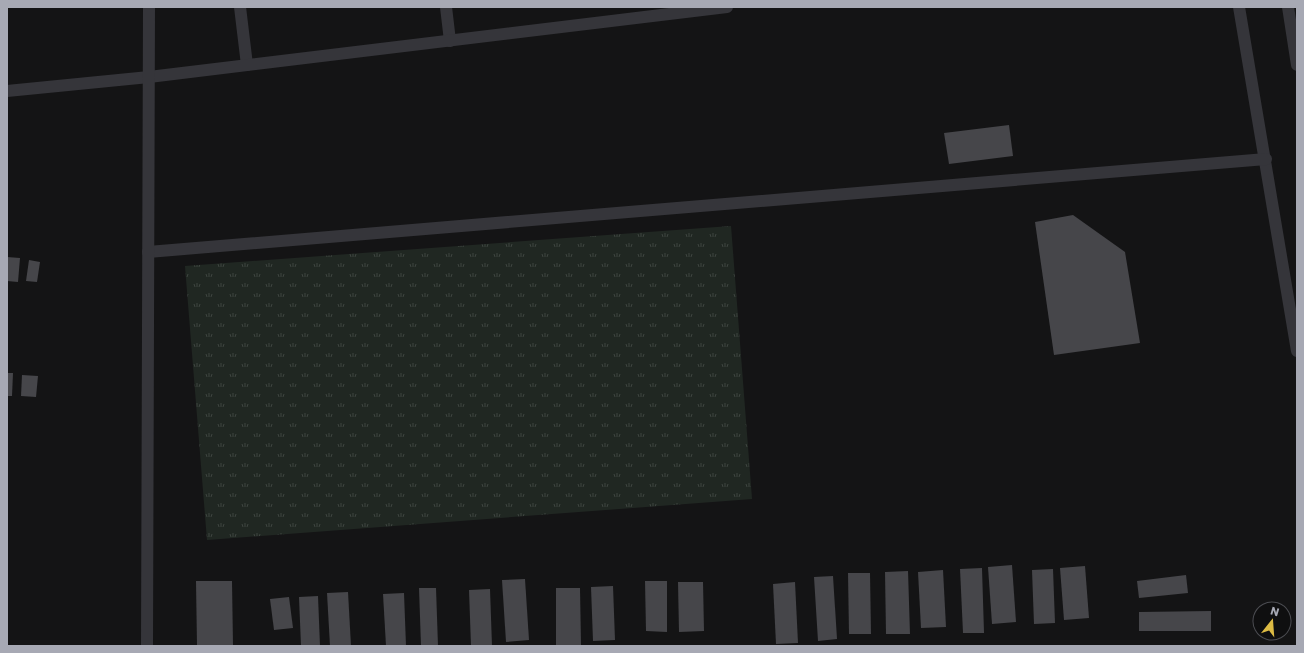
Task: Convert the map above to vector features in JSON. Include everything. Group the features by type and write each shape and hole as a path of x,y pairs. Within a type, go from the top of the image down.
{"lane":[{"path":"146,646 149,7"},
{"path":"240,7 247,65"},
{"path":"446,7 450,41"},
{"path":"7,90 149,77 727,7"},
{"path":"1239,7 1266,159 1297,351"},
{"path":"1288,7 1297,64"},
{"path":"148,252 1266,159"}],"green space":[{"path":"731,226 752,499 207,540 185,266"}],"building":[{"path":"1009,125 1013,156 949,164 944,133"},
{"path":"1073,215 1125,252 1140,343 1054,355 1035,222"},
{"path":"7,257 20,258 18,282 7,281"},
{"path":"29,260 40,262 37,282 26,281"},
{"path":"7,373 13,373 12,396 7,396"},
{"path":"22,375 38,376 36,397 21,396"},
{"path":"1012,565 1016,622 992,624 988,567"},
{"path":"1085,566 1089,618 1064,620 1060,568"},
{"path":"982,568 984,633 963,633 960,569"},
{"path":"1053,569 1055,623 1034,624 1032,570"},
{"path":"943,570 946,627 921,628 918,572"},
{"path":"908,571 910,634 886,634 885,572"},
{"path":"848,573 870,573 871,634 849,634"},
{"path":"1186,575 1188,593 1139,598 1137,581"},
{"path":"833,576 837,639 818,641 814,577"},
{"path":"525,579 529,640 506,642 502,580"},
{"path":"196,581 232,581 233,646 197,646"},
{"path":"645,581 667,581 667,632 646,631"},
{"path":"678,582 703,582 704,631 679,632"},
{"path":"795,582 798,643 776,644 773,584"},
{"path":"613,586 615,640 593,641 591,587"},
{"path":"419,588 436,588 438,646 421,646"},
{"path":"556,588 580,588 581,645 556,645"},
{"path":"490,589 492,646 471,646 469,590"},
{"path":"348,592 351,646 330,646 327,593"},
{"path":"404,593 406,646 386,646 383,594"},
{"path":"318,596 320,646 301,646 299,597"},
{"path":"289,597 293,628 274,630 270,599"},
{"path":"1211,611 1211,631 1139,631 1139,612"}]}
